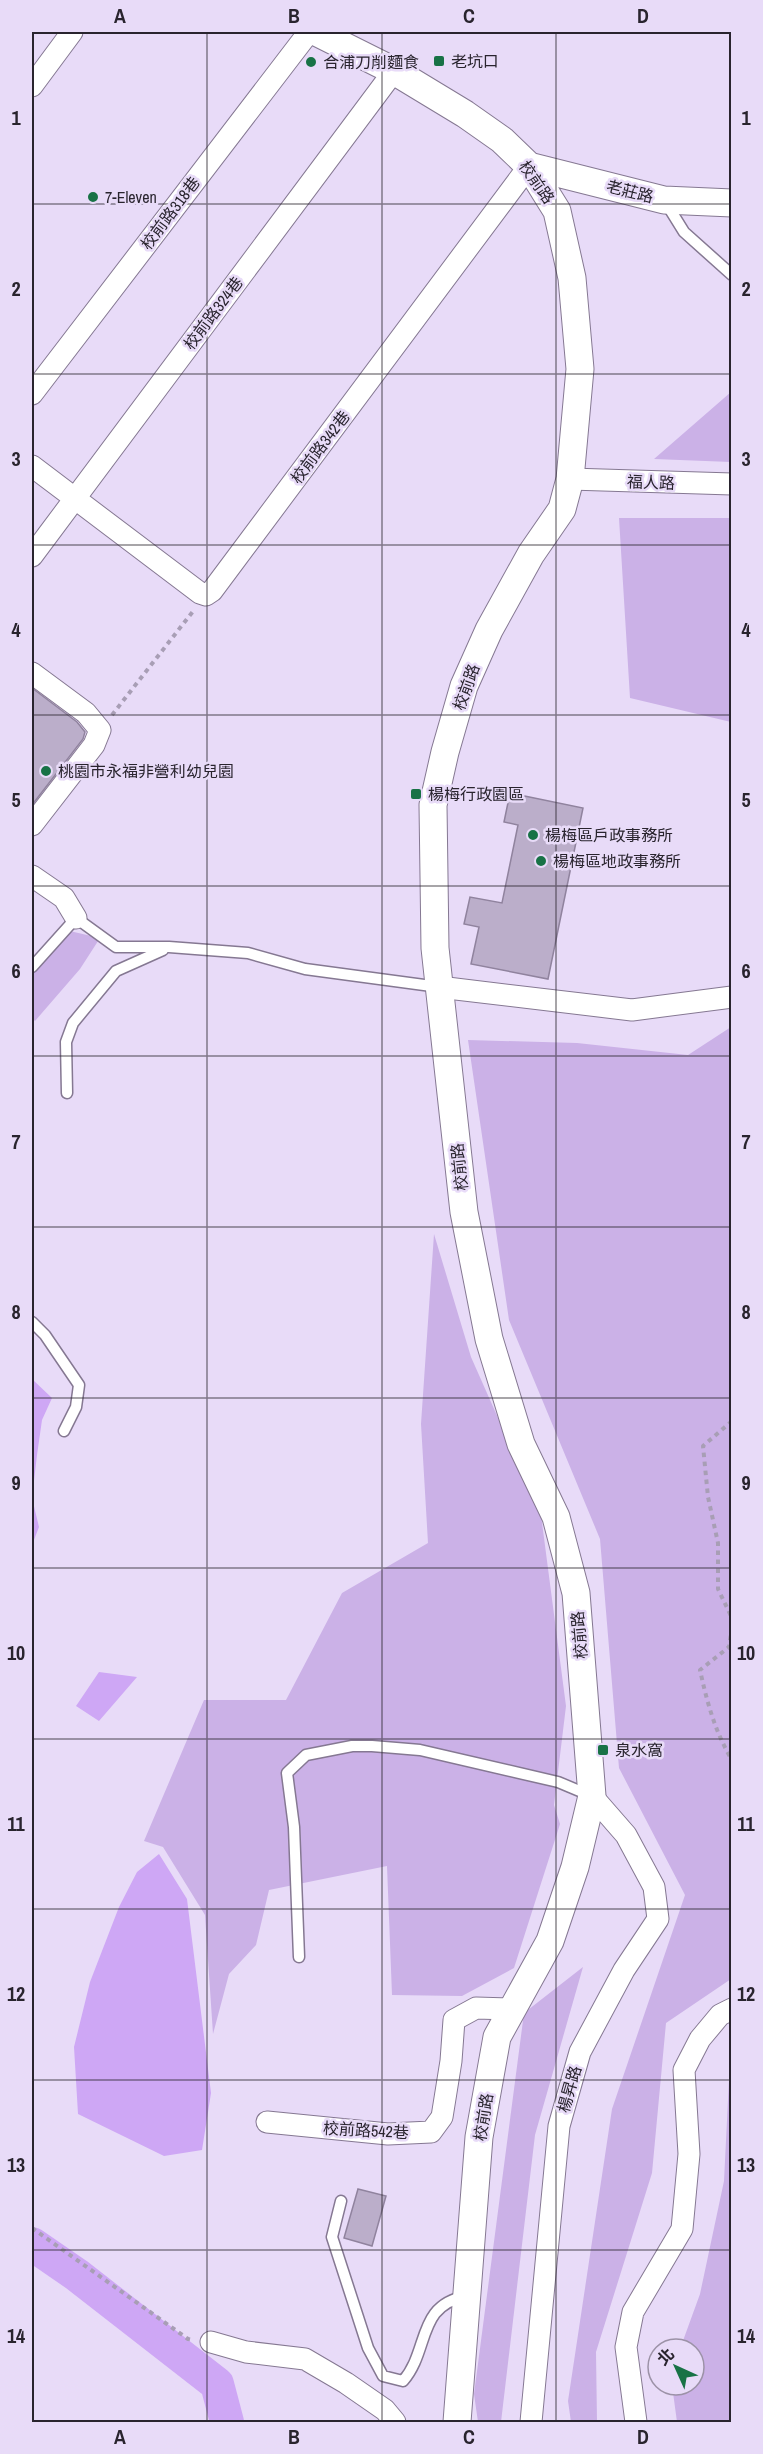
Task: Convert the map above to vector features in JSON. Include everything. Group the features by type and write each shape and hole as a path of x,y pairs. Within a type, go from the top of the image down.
{"street":[{"path":"32,86 72,32"},
{"name":"校前路318巷","path":"32,394 309,32"},
{"name":"校前路","path":"316,32 394,71 465,114 502,140 530,166 557,211 572,278 580,369 570,479 562,509 531,554 489,630 464,686 433,805 435,948 464,1212 489,1339 521,1443 556,1517 576,1593 592,1796 575,1867 550,1941 497,2037 479,2137 457,2422"},
{"name":"校前路324巷","path":"32,556 394,71"},
{"name":"老莊路","path":"530,166 664,200 732,203"},
{"name":"校前路342巷","path":"206,595 212,591 530,166"},
{"path":"32,466 200,593 206,595"},
{"name":"福人路","path":"570,479 732,484"},
{"path":"32,673 86,713 100,730 94,746 32,825"},
{"path":"32,876 64,898 76,918"},
{"path":"440,987 632,1010 732,997"},
{"name":"楊昇路","path":"531,2422 559,2126 580,2052 624,1970 658,1919 654,1887 626,1835 592,1796"},
{"name":"校前路542巷","path":"267,2122 388,2134 431,2132 442,2117 451,2061 454,2020 476,2008 512,2009"},
{"path":"636,2422 626,2346 633,2312 682,2229 689,2154 684,2070 700,2039 720,2015 732,2009"},
{"path":"211,2342 246,2352 304,2359 346,2383 385,2410 395,2422"}],"lane":[{"path":"664,200 684,232 732,275"},
{"path":"32,967 76,918 116,947 169,947 248,953 304,969 440,987"},
{"path":"67,1093 66,1042 73,1023 116,971 169,947"},
{"path":"32,1322 45,1335 79,1385 76,1407 64,1431"},
{"path":"299,1957 294,1827 287,1773 306,1755 352,1746 420,1750 558,1782 592,1796"},
{"path":"341,2201 333,2237 368,2348 383,2376 404,2381 414,2369 424,2332 436,2311 451,2299 468,2296"}],"path":[{"path":"100,730 206,595"},
{"path":"732,1421 704,1446 708,1497 718,1543 718,1589 732,1618"},
{"path":"732,1627 729,1647 700,1670 707,1704 722,1743 732,1760"},
{"path":"32,2228 188,2339 211,2342"}],"shaded area":[{"path":"731,392 731,462 654,459"},
{"path":"619,518 731,518 731,722 630,698"},
{"path":"61,929 100,938 80,969 35,1021 32,1018 32,964"},
{"path":"731,1027 731,1979 666,2023 652,2173 596,2352 597,2422 571,2422 568,2401 612,2109 685,1895 619,1768 600,1539 509,1320 468,1040 577,1043 688,1055"},
{"path":"434,1234 471,1357 541,1515 566,1706 554,1805 560,1824 514,1968 462,1996 392,1995 387,1866 269,1890 256,1945 229,1974 213,2034 205,1915 163,1847 144,1841 204,1700 286,1700 342,1593 428,1543 421,1424"},
{"path":"32,1379 52,1398 42,1420 32,1498"},
{"path":"32,1498 39,1527 32,1545"},
{"path":"99,1672 137,1677 99,1721 76,1706"},
{"path":"159,1854 187,1899 211,2093 202,2150 164,2156 78,2114 74,2047 90,1982 119,1907 137,1872"},
{"path":"583,1967 535,2135 501,2422 478,2422 474,2394 524,2013"},
{"path":"731,2039 731,2422 677,2422 674,2397 706,2397 706,2337 684,2337 700,2294 724,2181"}],"building":[{"name":"桃園市永福非營利幼兒園","path":"32,688 77,722 85,732 83,739 32,805"},
{"name":"楊梅區地政事務所","path":"510,793 583,808 548,979 471,964 479,927 464,924 470,897 502,903 518,825 504,822"},
{"path":"358,2189 386,2196 372,2246 344,2238"}],"waterway":[{"path":"32,2244 77,2275 217,2384 227,2422"}],"place":[{"name":"老坑口","path":"439,61"},
{"name":"合浦刀削麵食","path":"311,62"},
{"name":"7-Eleven","path":"93,197"},
{"name":"桃園市永福非營利幼兒園","path":"46,771"},
{"name":"楊梅行政園區","path":"416,794"},
{"name":"楊梅區戶政事務所","path":"533,835"},
{"name":"楊梅區地政事務所","path":"541,861"},
{"name":"泉水窩","path":"603,1750"}]}
